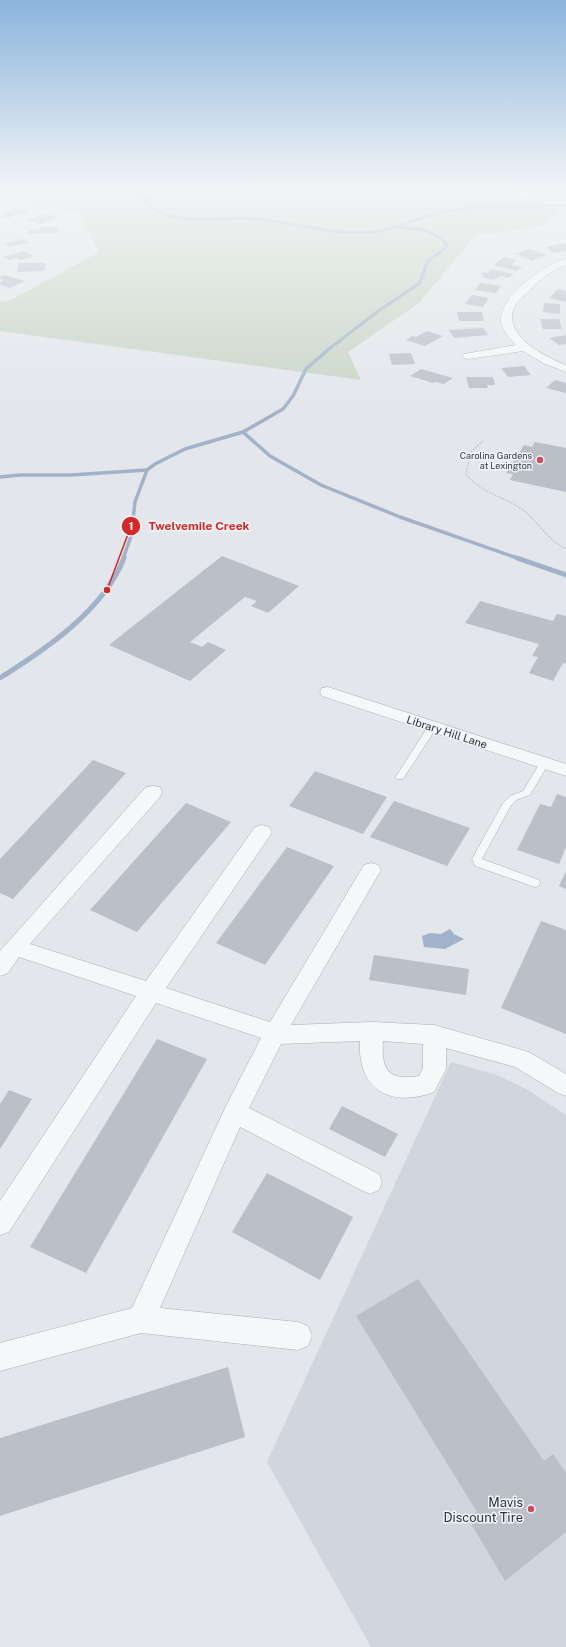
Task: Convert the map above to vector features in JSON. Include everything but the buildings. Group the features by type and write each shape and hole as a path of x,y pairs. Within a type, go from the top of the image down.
{"street":[{"path":"559,265 544,271 526,288 508,311 507,322 508,327 516,339 525,347 538,356 566,369"},
{"path":"468,356 525,347"},
{"name":"Library Hill Lane","path":"328,692 566,770"},
{"path":"0,967 15,947 153,792"},
{"path":"0,1223 151,992 262,832"},
{"path":"140,1319 235,1112 276,1033 371,870"},
{"path":"15,947 276,1033 284,1035 372,1031 434,1035 521,1059 566,1086"},
{"path":"372,1031 371,1058 378,1077 393,1088 408,1089 426,1085 435,1069 434,1035"},
{"path":"235,1112 370,1182"},
{"path":"0,1357 140,1319 298,1336"}],"lane":[{"path":"400,777 432,726"},
{"path":"535,883 479,863 477,859 506,805 513,798 527,793 544,763"}],"path":[{"path":"483,441 470,453 466,474 471,482 520,508 534,518 552,540 566,549"}],"shaded area":[{"path":"451,1062 497,1075 528,1090 566,1115 566,1647 371,1647 267,1462"}],"green space":[{"path":"75,265 451,265 419,303 348,352 361,380 0,331 0,302 11,300"}],"water":[{"path":"450,929 454,934 464,939 445,949 424,947 422,936 430,933 441,934"}],"waterway":[{"path":"329,349 377,312 420,283 426,265"},
{"path":"243,432 283,409 293,396 306,369 330,348"},
{"path":"147,470 155,464 185,449 243,432"},
{"path":"243,432 270,456 321,485 400,517 520,559"},
{"path":"0,477 20,475 71,475 147,470"},
{"path":"123,559 131,536 135,502 147,470"},
{"path":"0,678 54,641 88,612 115,577 124,558"},
{"path":"517,558 566,575"}],"place":[{"name":"Carolina Gardens at Lexington","path":"540,460"},
{"name":"Twelvemile Creek","path":"107,590"},
{"name":"Mavis Discount Tire","path":"531,1509"}]}
